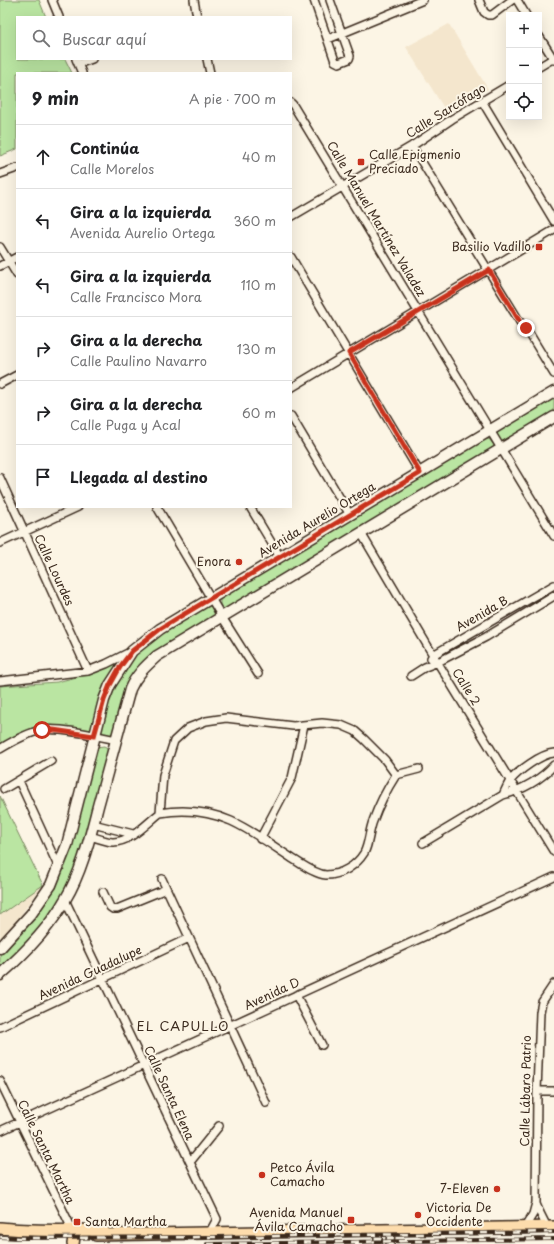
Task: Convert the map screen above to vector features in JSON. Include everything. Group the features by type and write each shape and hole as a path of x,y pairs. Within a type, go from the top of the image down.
{"main road":[{"name":"Avenida Aurelio Ortega","path":"0,948 24,923 51,885 67,845 104,700 110,685 132,651 160,629 554,392"},
{"path":"0,975 17,960 50,924 65,900 80,867 92,831 130,689 138,675 157,656 554,417"},
{"path":"96,1235 551,1227"},
{"path":"0,1228 17,1230 76,1231 261,1229 290,1231"},
{"path":"73,1244 76,1231"}],"street":[{"path":"52,0 59,16"},
{"path":"194,0 197,16"},
{"path":"314,0 337,63 350,58 330,0"},
{"path":"328,39 423,0"},
{"path":"479,0 484,12 488,16 492,15 512,0"},
{"path":"517,0 524,12"},
{"path":"542,41 554,59 542,65"},
{"path":"82,72 77,62 87,60"},
{"path":"207,60 210,72"},
{"name":"Calle Sarcófago","path":"292,216 412,146 506,87"},
{"path":"482,101 554,221"},
{"name":"Calle Manuel Martínez Valadez","path":"292,104 554,536"},
{"path":"412,146 520,322 526,328 554,374"},
{"path":"0,174 16,168"},
{"path":"292,387 554,230"},
{"path":"0,247 16,273"},
{"path":"0,266 16,258"},
{"path":"292,259 420,473"},
{"path":"0,384 16,376"},
{"path":"292,418 350,515"},
{"name":"Calle Lourdes","path":"0,478 88,671"},
{"path":"0,543 76,508"},
{"path":"158,508 222,617 258,674"},
{"path":"251,508 280,557"},
{"name":"Calle 2","path":"361,533 433,655 554,852"},
{"name":"Avenida B","path":"425,667 433,655 554,585"},
{"name":"Avenida B","path":"411,676 425,667 438,662 486,637 554,596"},
{"path":"0,681 88,671 132,651"},
{"path":"160,813 163,775 174,742 188,728 206,721 226,718 293,726 322,723 341,725 355,731 380,755 396,775"},
{"path":"260,839 292,778 304,725"},
{"path":"0,749 18,739 42,730 53,730 116,740"},
{"path":"503,795 511,780 529,765 543,756 554,753"},
{"path":"4,789 51,761"},
{"path":"423,843 503,795 518,792 540,778 554,765"},
{"path":"92,831 112,842 122,840 133,834 160,813 176,810 195,811 230,821 307,868 325,875 336,874 348,870 364,853 375,815 386,791 396,775 419,769"},
{"path":"19,781 58,866"},
{"path":"92,831 133,834"},
{"name":"Avenida D","path":"0,1131 554,877"},
{"path":"162,879 266,1103"},
{"path":"103,892 110,906 113,909 117,909 166,889"},
{"name":"Calle Santa Elena","path":"65,900 217,1219 212,1230"},
{"name":"Avenida Guadalupe","path":"0,1027 190,938"},
{"name":"Calle Lábaro Patrio","path":"525,1227 533,1214 536,1204 537,1091 540,1012 542,1002 554,984"},
{"path":"296,995 322,1045"},
{"name":"Calle Santa Martha","path":"0,1081 76,1231"},
{"path":"537,1091 554,1091"},
{"path":"190,1162 219,1126"},
{"name":"Calle Lábaro Patrio","path":"536,1204 540,1213 551,1227"},
{"path":"378,1229 378,1244"},
{"path":"390,1244 391,1229"}],"shaded area":[{"path":"449,24 488,89 447,113 406,47"},
{"path":"0,796 43,885 12,927 0,938"}],"green space":[{"path":"0,0 39,0 46,16 16,16 16,60 66,60 72,72 16,72 16,149 0,156"},
{"path":"554,396 554,416 503,447 498,439 497,434 499,429"},
{"path":"489,439 494,445 496,451 224,612 220,604 220,597 454,457"},
{"path":"210,605 217,619 137,675 116,738 100,734 108,699 128,661 159,634"},
{"path":"120,661 92,731 50,727 32,729 0,745 0,686 57,682 96,672"},
{"path":"104,746 111,750 76,873 52,917 0,972 0,952 52,888 96,747"},
{"path":"0,796 43,885 0,915"}],"railway":[{"path":"0,1237 217,1237 554,1232"},
{"path":"207,1244 554,1239"}],"place":[{"name":"Calle Epigmenio Preciado","path":"361,162"},
{"name":"Basilio Vadillo","path":"539,247"},
{"name":"Enora","path":"239,562"},
{"name":"Petco Ávila Camacho","path":"262,1175"},
{"name":"7-Eleven","path":"497,1189"},
{"name":"Victoria De Occidente","path":"418,1215"},
{"name":"Avenida Manuel Ávila Camacho","path":"351,1220"},
{"name":"Santa Martha","path":"77,1222"}],"district":[{"name":"EL CAPULLO","path":"183,1026"}],"route":[{"path":"42,730 53,730 94,736 104,700 110,685 120,667 132,651 146,639 176,619 420,473 349,353 489,270 520,322 526,328"}]}
